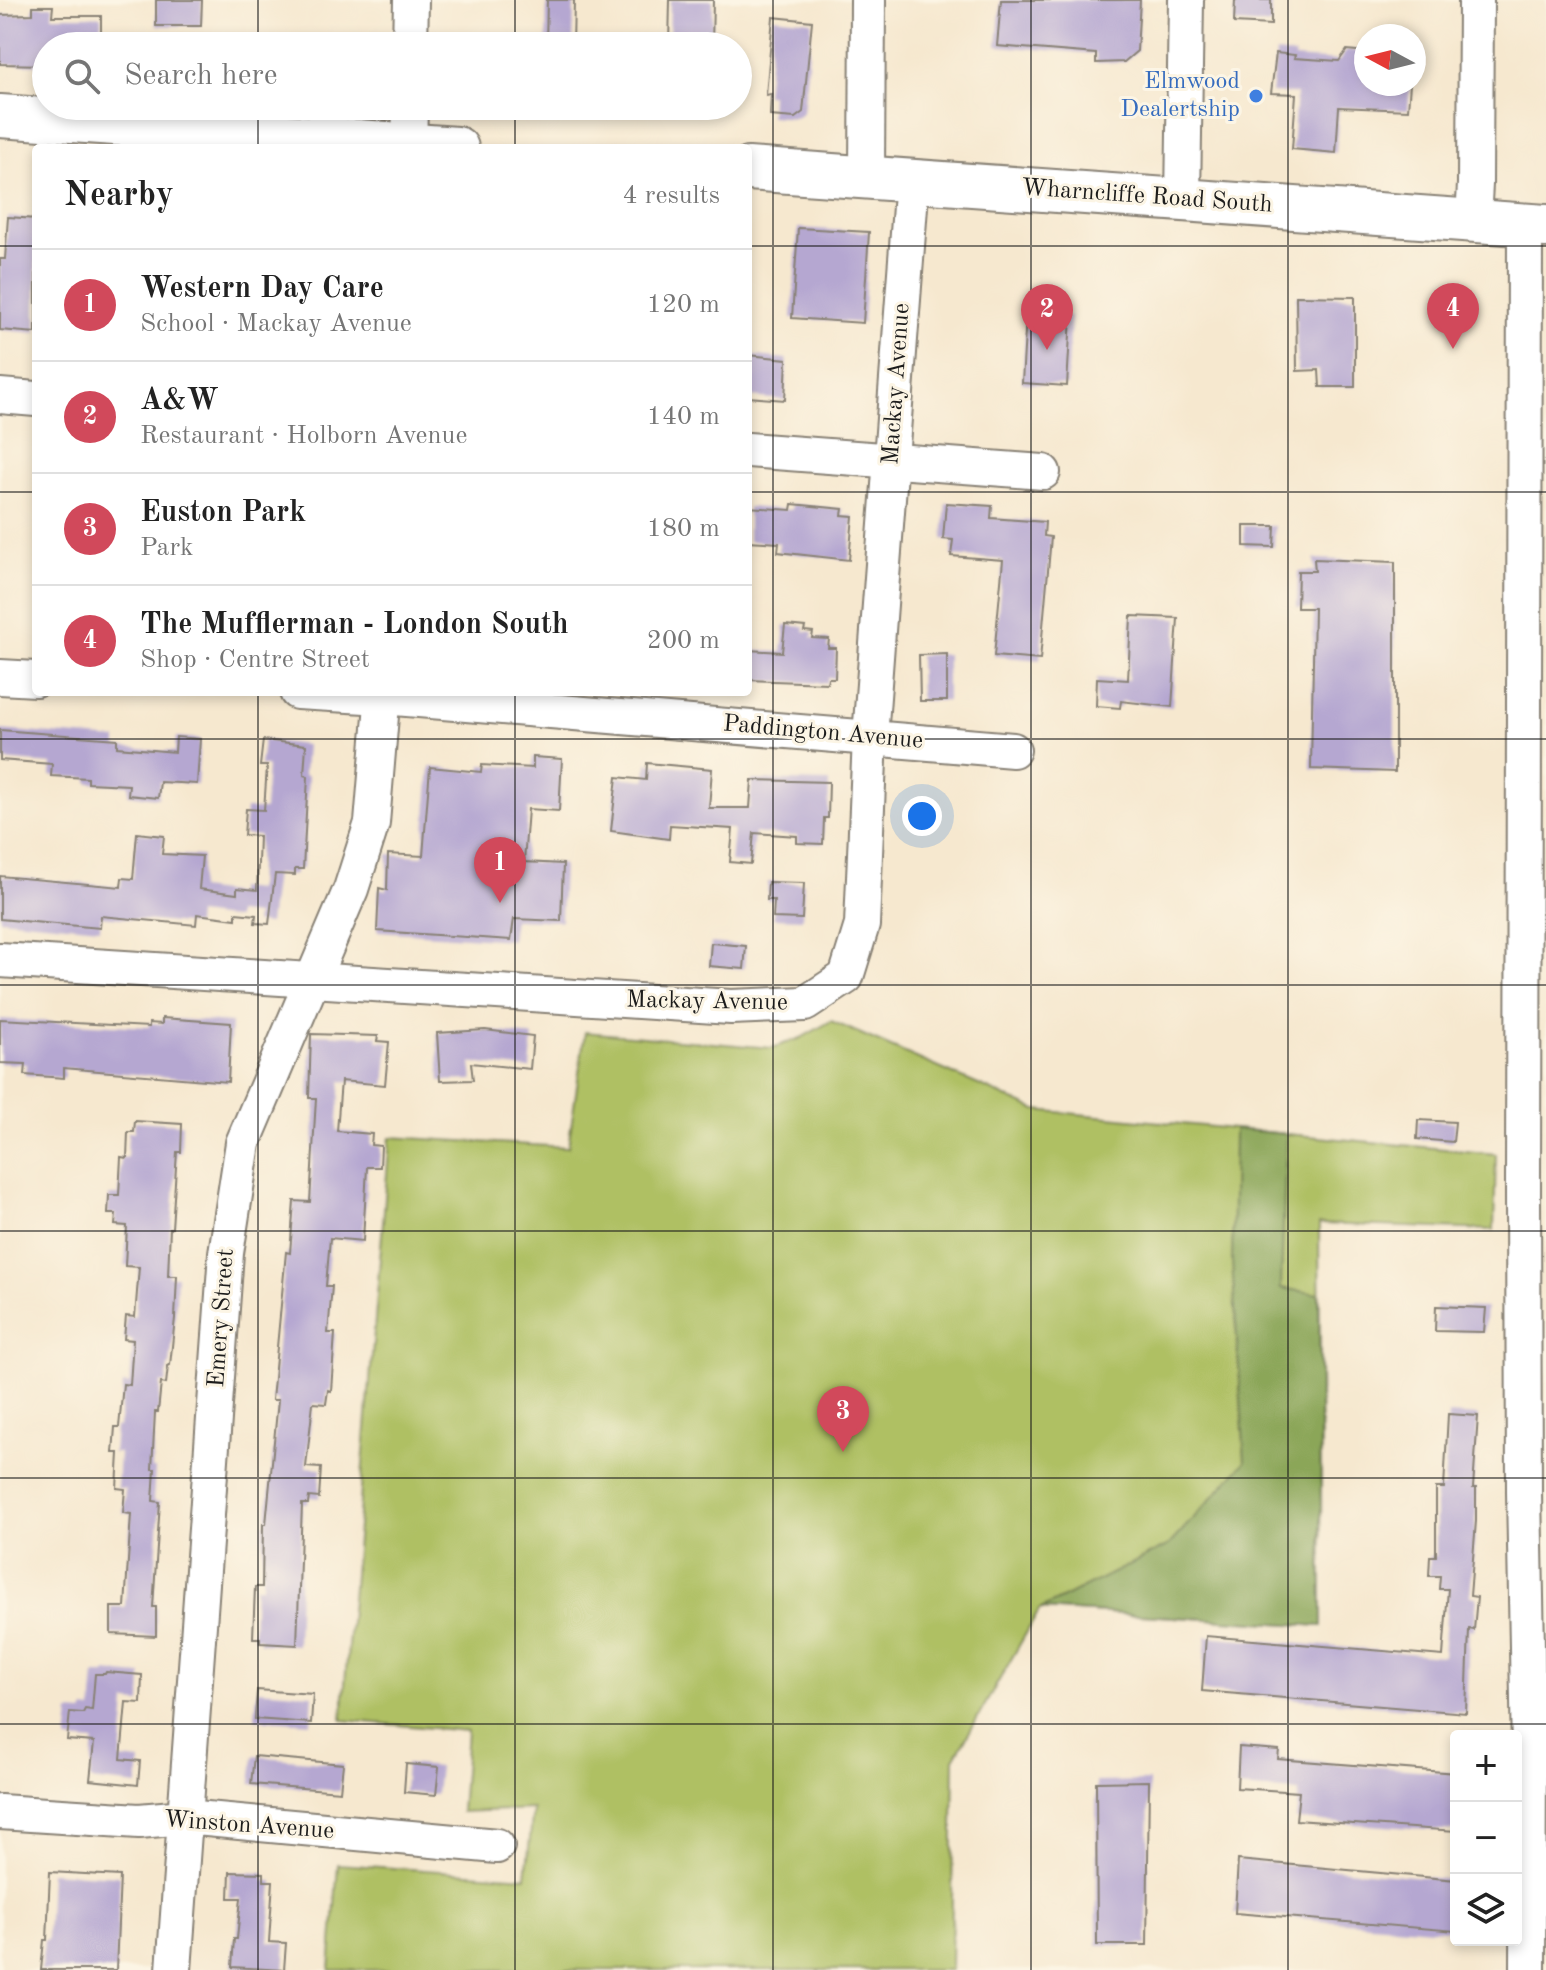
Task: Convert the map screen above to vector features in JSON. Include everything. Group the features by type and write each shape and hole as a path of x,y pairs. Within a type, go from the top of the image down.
{"main road":[{"path":"0,116 32,117"},
{"path":"96,120 409,133 444,144"},
{"name":"Wharncliffe Road South","path":"752,169 1536,226"}],"street":[{"path":"410,32 411,0"},
{"path":"867,176 868,0"},
{"path":"1183,200 1186,0"},
{"path":"1473,220 1476,0"},
{"name":"Mackay Avenue","path":"0,960 731,1007 805,1004 846,977 862,925 870,737 912,180"},
{"path":"1528,1970 1529,1752 1523,1192 1536,226"},
{"path":"0,396 32,399"},
{"path":"752,450 1043,472"},
{"path":"0,677 32,679"},
{"name":"Emery Street","path":"174,1970 226,1253 233,1201 243,1143 351,889 372,823 383,696"},
{"name":"Paddington Avenue","path":"406,696 1013,750"},
{"name":"Winston Avenue","path":"0,1812 139,1821 185,1817 497,1846"}],"green space":[{"path":"831,1021 1036,1110 1496,1154 1494,1230 1319,1224 1322,1626 1040,1609 954,1759 951,1970 330,1970 338,1864 526,1877 533,1809 461,1812 467,1731 342,1720 390,1137 568,1147 585,1032 772,1048 801,1038"},
{"path":"1234,1129 1286,1134 1281,1288 1319,1294 1322,1626 1041,1609 1169,1545 1245,1462 1232,1262"}],"building":[{"path":"156,0 202,0 201,26 156,26"},
{"path":"547,0 574,0 573,32 546,32"},
{"path":"670,0 713,0 712,32 669,32"},
{"path":"1001,0 1140,0 1137,51 1124,62 1096,63 1096,54 997,46"},
{"path":"1235,0 1271,0 1271,25 1234,23"},
{"path":"33,6 53,6 52,16 101,16 101,32 32,32 32,65 0,64 0,15 33,14"},
{"path":"773,17 812,21 803,112 795,118 770,116 771,94 766,95"},
{"path":"1347,50 1354,51 1354,96 1409,96 1408,110 1339,107 1336,153 1292,149 1296,94 1271,93 1276,53 1295,55 1294,58 1339,61"},
{"path":"8,217 32,219 32,333 0,330 0,259 5,259"},
{"path":"798,228 869,232 863,323 792,318"},
{"path":"1296,296 1355,297 1355,387 1320,387 1319,370 1297,371"},
{"path":"1026,314 1071,317 1067,386 1022,383"},
{"path":"752,355 787,359 785,400 752,397"},
{"path":"946,503 992,506 991,518 1045,522 1044,536 1051,537 1040,660 994,656 1003,560 951,556 953,540 943,539"},
{"path":"792,504 843,509 842,515 853,516 849,560 778,552 779,543 752,541 752,507 791,510"},
{"path":"1244,526 1275,526 1274,547 1244,546"},
{"path":"1314,559 1395,562 1395,772 1311,769 1314,608 1297,608 1298,571 1315,571"},
{"path":"1131,616 1178,618 1172,707 1121,701 1120,708 1096,706 1097,678 1128,680"},
{"path":"785,625 805,627 804,631 813,632 812,638 829,639 828,648 836,648 835,678 828,678 827,683 752,680 752,650 782,652"},
{"path":"947,654 947,701 920,701 919,655"},
{"path":"0,730 117,739 117,747 175,752 176,737 200,739 197,784 160,782 158,798 128,795 129,785 88,783 88,778 51,776 52,764 0,760"},
{"path":"263,740 306,745 304,775 308,776 303,869 295,869 295,875 275,874 269,924 255,923 256,915 236,913 236,919 197,914 196,925 101,916 100,928 0,919 0,876 121,887 122,878 133,879 137,833 164,836 162,854 202,856 199,889 237,894 237,888 257,890 259,836 244,835 246,809 264,810 267,766 260,766"},
{"path":"533,757 562,759 559,811 528,809 524,862 563,864 561,921 514,919 511,940 377,931 379,888 387,890 388,854 423,856 430,767 481,772 482,765 533,768"},
{"path":"647,763 712,769 709,808 750,808 752,780 829,782 828,818 824,818 823,844 797,843 797,836 754,833 751,864 730,862 733,829 670,825 669,839 611,831 617,777 646,780"},
{"path":"768,882 804,883 802,919 773,918 774,900 767,900"},
{"path":"711,943 746,946 744,969 709,966"},
{"path":"162,1018 231,1023 228,1082 64,1068 64,1078 25,1075 26,1064 0,1063 0,1019 149,1027 149,1023 162,1024"},
{"path":"485,1030 533,1036 530,1069 471,1063 473,1080 440,1081 437,1033"},
{"path":"311,1034 378,1036 377,1041 389,1042 385,1085 341,1081 337,1131 372,1134 371,1145 381,1146 380,1167 367,1167 363,1241 330,1238 326,1286 332,1286 328,1333 335,1333 331,1391 328,1390 326,1404 313,1403 306,1467 321,1468 319,1498 309,1497 308,1504 302,1504 297,1645 260,1643 260,1638 253,1638 255,1587 262,1587 263,1524 266,1524 278,1400 272,1400 286,1252 290,1253 294,1201 310,1202 316,1098 309,1098"},
{"path":"1418,1120 1455,1122 1453,1142 1417,1139"},
{"path":"135,1121 182,1124 170,1228 168,1276 177,1276 175,1318 166,1384 161,1383 158,1412 155,1412 152,1469 155,1469 153,1501 160,1502 153,1607 156,1607 156,1636 111,1634 111,1607 125,1607 131,1514 123,1513 125,1489 117,1488 119,1453 113,1453 123,1384 130,1385 133,1340 124,1339 126,1316 135,1317 139,1267 125,1266 127,1226 115,1225 116,1214 108,1214 109,1195 119,1195 121,1157 127,1158 128,1132 134,1132"},
{"path":"1436,1306 1486,1308 1484,1332 1435,1331"},
{"path":"1448,1414 1478,1416 1473,1488 1476,1488 1476,1521 1470,1596 1477,1597 1474,1630 1469,1629 1466,1713 1202,1691 1206,1636 1443,1656 1448,1589 1439,1589 1440,1576 1429,1576 1430,1556 1436,1556 1436,1488 1444,1488"},
{"path":"95,1674 142,1675 141,1703 126,1702 121,1759 140,1761 138,1785 90,1780 94,1742 67,1740 70,1712 92,1710"},
{"path":"257,1690 313,1694 311,1723 255,1719"},
{"path":"1239,1747 1279,1750 1278,1759 1450,1773 1450,1831 1296,1820 1299,1792 1237,1788"},
{"path":"254,1756 343,1764 340,1791 251,1784"},
{"path":"406,1764 439,1767 436,1795 404,1792"},
{"path":"1149,1781 1147,1945 1097,1945 1096,1782"},
{"path":"1238,1860 1450,1879 1450,1931 1235,1913"},
{"path":"50,1872 120,1876 116,1970 41,1970 44,1940 47,1940"},
{"path":"230,1872 264,1873 264,1881 273,1881 269,1942 286,1943 284,1970 232,1967 241,1898 229,1898"}],"place":[{"name":"Elmwood Dealertship","path":"1256,96"},
{"name":"The Mufflerman - London South","path":"1453,349"},
{"name":"A&W","path":"1047,350"},
{"name":"Western Day Care","path":"500,903"},
{"name":"Euston Park","path":"843,1452"}]}
